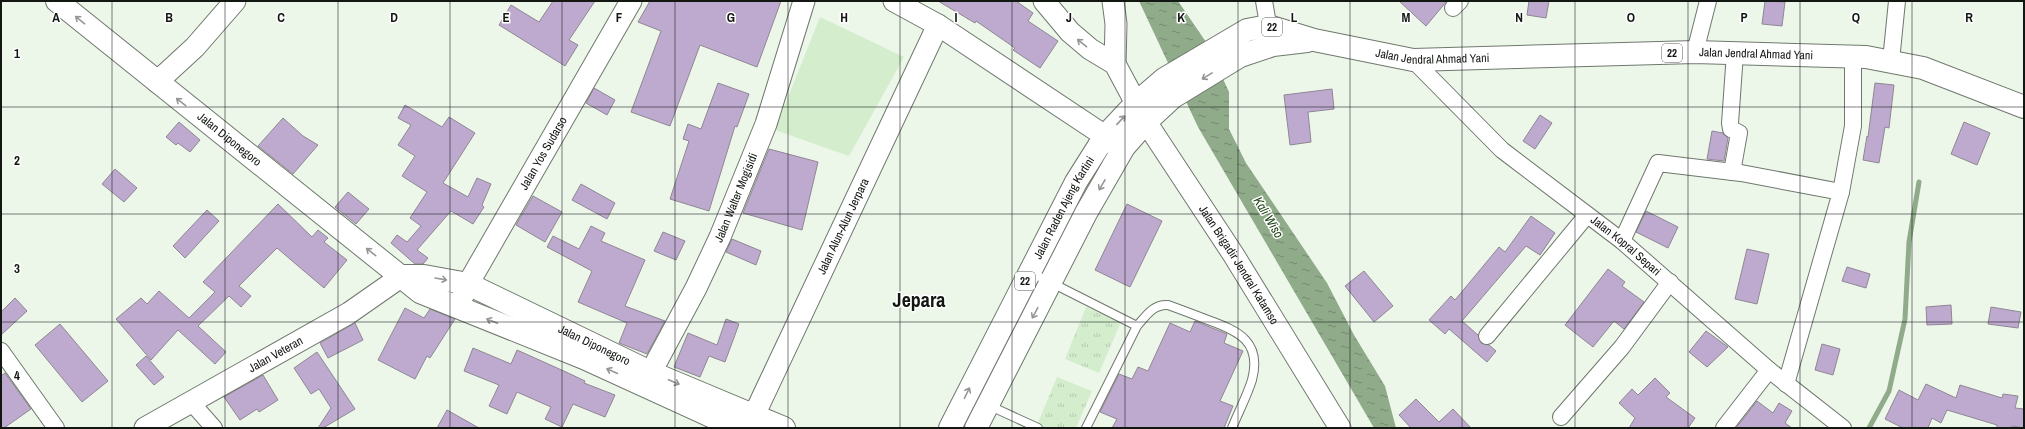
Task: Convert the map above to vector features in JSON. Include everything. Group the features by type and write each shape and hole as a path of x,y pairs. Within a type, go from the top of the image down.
{"main road":[{"name":"Jalan Diponegoro","path":"57,1 402,276 420,292 584,358 647,378 751,422 784,428"},
{"name":"Jalan Jendral Ahmad Yani","path":"1141,113 1169,88 1236,48 1270,36 1314,40 1413,60 1695,52 1853,57 1891,61 1923,68 2023,103"},
{"name":"Jalan Raden Ajeng Kartini","path":"950,428 1076,182 1106,136 1141,113"},
{"name":"Jalan Raden Ajeng Kartini","path":"976,428 1086,213 1122,151 1141,113"},
{"name":"Jalan Diponegoro","path":"402,276 424,276 468,284 647,378 729,427"}],"street":[{"path":"157,82 195,47 235,1"},
{"name":"Jalan Yos Sudarso","path":"458,308 468,284 631,1"},
{"name":"Jalan Walter Mogisidi","path":"647,378 696,288 720,237 766,124 804,1"},
{"path":"894,1 938,25 1106,136 1122,151"},
{"path":"1044,1 1070,32 1090,49 1115,64 1116,24 1113,1"},
{"path":"1264,1 1270,36"},
{"path":"1695,52 1708,1"},
{"path":"1891,61 1897,1"},
{"name":"Jalan Alun-Alun Jerpara","path":"751,422 938,25"},
{"path":"1732,172 1740,133 1731,129 1730,123 1735,53"},
{"path":"1786,384 1840,192 1853,126 1853,57"},
{"name":"Jalan Kopral Separi","path":"1413,60 1502,150 1622,241 1769,370 1843,428"},
{"name":"Jalan Brigadir Jendral Katamso","path":"1115,64 1141,113 1233,254 1340,428"},
{"path":"1622,241 1658,163 1732,172 1840,192"},
{"path":"1487,336 1587,215"},
{"name":"Jalan Veteran","path":"145,428 350,313 402,276"},
{"path":"1560,417 1622,347 1670,282"},
{"path":"1,350 56,428"},
{"path":"1724,428 1769,370"},
{"path":"191,402 214,428"}],"lane":[{"path":"1030,272 1137,326"},
{"path":"1086,428 1137,326 1157,306 1168,305 1230,328 1246,339 1253,352 1254,369 1251,382 1232,428"},
{"path":"987,404 1038,428"}],"green space":[{"path":"820,17 904,57 849,156 775,130"},
{"path":"1086,307 1121,322 1099,373 1065,359"},
{"path":"1057,377 1092,391 1076,428 1045,428 1037,425"}],"water":[{"name":"Kali Wiso","path":"1139,1 1178,1 1206,42 1229,92 1229,129 1246,163 1327,283 1354,335 1385,386 1396,428 1374,428 1198,127"}],"building":[{"path":"553,1 595,1 569,40 578,45 565,66 499,25 511,5 539,22"},
{"path":"650,1 781,1 757,67 700,45 670,126 631,112 661,31 638,22"},
{"path":"938,1 1016,1 1033,13 1028,21 1058,41 1040,68 1013,50 1015,48 976,21 975,23"},
{"path":"1399,1 1447,1 1426,26"},
{"path":"1529,1 1549,1 1546,18 1527,15"},
{"path":"1765,1 1785,2 1782,26 1762,24"},
{"path":"718,83 749,94 737,127 735,126 709,211 670,199 689,141 683,139 688,124 701,129"},
{"path":"1875,83 1894,85 1889,128 1885,127 1879,163 1863,160 1867,136 1868,137"},
{"path":"594,88 615,100 607,115 586,103"},
{"path":"1332,89 1334,109 1308,112 1311,142 1290,145 1284,95"},
{"path":"405,105 442,127 449,117 475,133 443,183 468,197 477,178 491,184 482,205 484,207 473,224 451,211 417,250 428,258 423,264 415,264 391,243 397,235 407,242 421,226 410,218 427,192 402,176 415,156 398,145 411,125 398,118"},
{"path":"1540,115 1552,123 1535,149 1523,141"},
{"path":"283,118 303,136 318,145 293,174 258,146"},
{"path":"179,122 200,140 190,152 178,143 176,145 166,137"},
{"path":"1964,122 1990,133 1977,165 1951,154"},
{"path":"1712,131 1723,133 1728,138 1724,161 1707,159"},
{"path":"769,149 818,162 802,230 743,213"},
{"path":"115,169 137,188 124,202 102,184"},
{"path":"581,184 615,203 607,219 572,200"},
{"path":"348,192 369,209 356,224 335,207"},
{"path":"533,196 562,212 545,242 516,225"},
{"path":"278,204 312,237 318,230 328,238 324,242 347,260 324,288 277,248 239,286 251,296 241,307 229,296 198,326 226,352 215,364 178,330 151,360 116,319 141,298 147,304 159,291 189,318 215,292 203,282"},
{"path":"1127,204 1162,221 1130,287 1095,270"},
{"path":"207,210 219,221 185,258 173,246"},
{"path":"1646,211 1678,227 1668,248 1636,232"},
{"path":"1531,216 1555,233 1540,255 1526,246 1462,321 1478,335 1481,343 1489,345 1496,351 1487,362 1449,329 1445,334 1429,320 1451,296 1455,300 1499,247 1505,252"},
{"path":"591,226 605,233 601,241 645,260 625,306 665,321 647,354 619,343 627,323 578,302 592,271 547,247 553,236 579,249"},
{"path":"663,232 685,241 676,260 654,251"},
{"path":"732,239 761,251 756,265 726,252"},
{"path":"1747,249 1769,254 1757,304 1735,299"},
{"path":"1847,267 1870,274 1866,288 1842,281"},
{"path":"1608,269 1625,282 1622,286 1644,302 1624,329 1614,321 1593,347 1565,325"},
{"path":"1364,271 1393,306 1374,322 1345,286"},
{"path":"15,298 27,311 1,335 1,312"},
{"path":"1951,305 1952,324 1927,325 1926,307"},
{"path":"1991,307 2021,312 2018,328 1988,324"},
{"path":"405,308 424,318 430,309 455,319 430,358 427,356 415,379 378,360"},
{"path":"726,319 739,324 725,362 709,356 700,377 674,367 688,333 717,345"},
{"path":"1195,321 1227,334 1224,343 1243,351 1220,401 1233,406 1224,428 1112,428 1117,419 1100,412 1119,374 1132,379 1138,367 1148,371 1170,323 1190,332"},
{"path":"355,323 363,340 328,358 320,343"},
{"path":"60,324 108,381 82,402 35,345"},
{"path":"1706,331 1728,347 1707,367 1689,352"},
{"path":"1822,344 1840,349 1833,375 1815,370"},
{"path":"473,348 511,364 517,350 585,381 584,383 615,395 605,417 573,404 562,427 545,419 551,407 517,392 507,414 489,406 499,385 464,371"},
{"path":"317,352 355,409 323,428 318,428 331,408 319,389 311,394 294,368"},
{"path":"146,356 164,377 154,385 136,365"},
{"path":"5,373 31,409 4,428 1,428 1,376"},
{"path":"263,375 278,400 259,412 257,409 240,420 224,397"},
{"path":"1655,378 1670,393 1666,397 1695,418 1688,428 1629,428 1635,418 1619,403 1632,389 1638,395"},
{"path":"1926,384 1956,398 1960,385 2002,398 2003,394 2018,396 2015,408 2024,409 2024,428 2012,426 2011,428 1997,428 1997,425 1947,410 1941,423 1932,418 1928,428 1903,428 1885,419 1899,390 1918,400"},
{"path":"1416,399 1439,422 1453,409 1471,428 1411,428 1399,415"},
{"path":"1757,401 1773,413 1779,403 1792,411 1785,423 1792,428 1736,428"},
{"path":"447,410 479,428 437,428"}],"waterway":[{"path":"1869,428 1889,391 1905,319 1909,242 1919,182"}],"district":[{"name":"Jepara","path":"919,300"}]}
